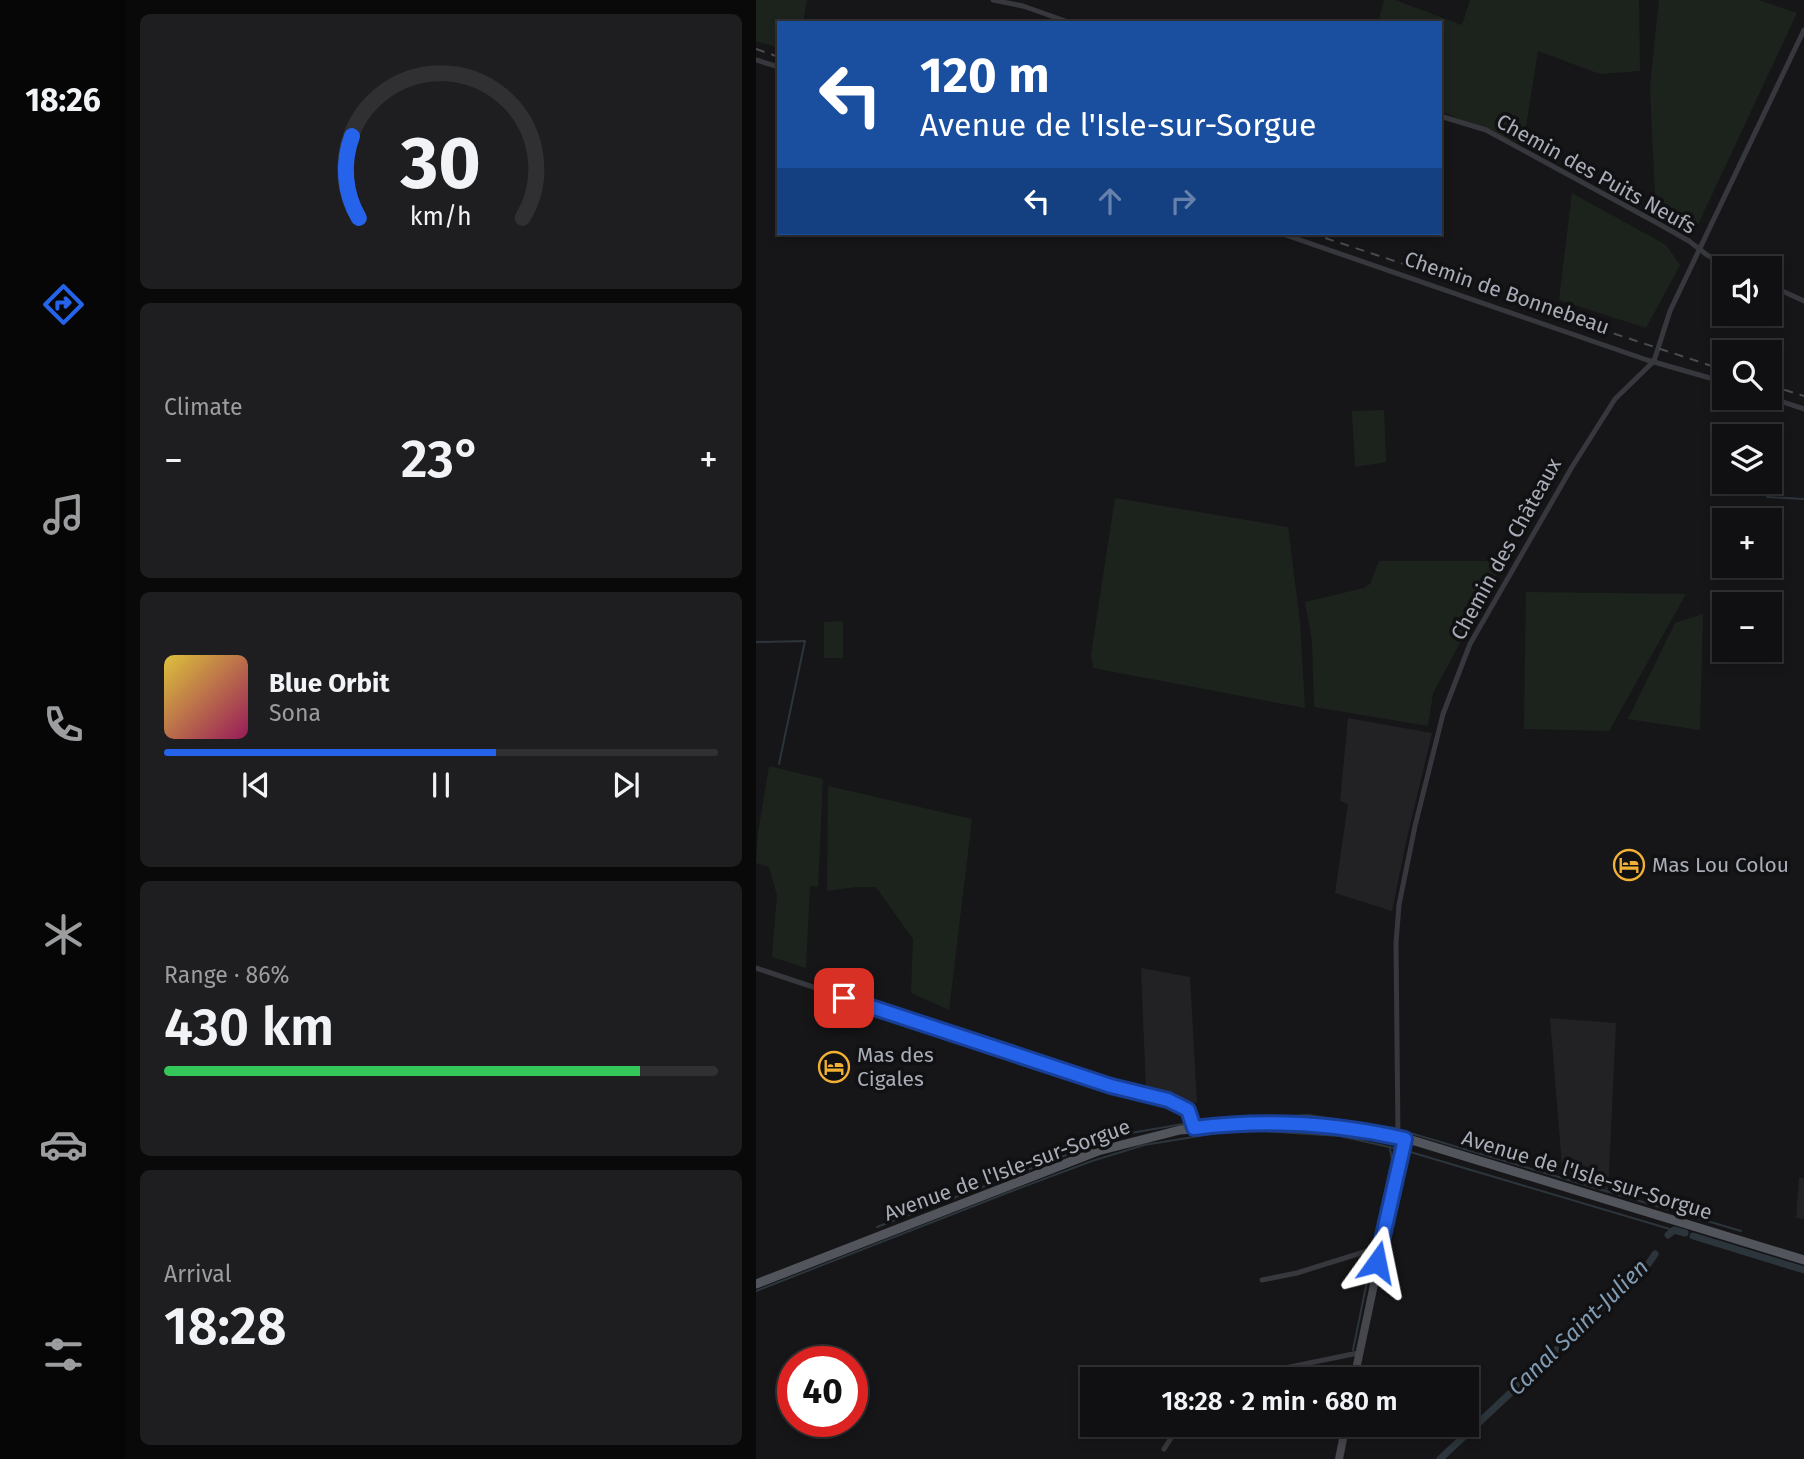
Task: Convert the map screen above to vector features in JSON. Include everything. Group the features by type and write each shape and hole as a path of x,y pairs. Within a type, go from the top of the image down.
{"main road":[{"name":"Avenue de l'Isle-sur-Sorgue","path":"756,1284 1098,1151 1138,1139 1194,1128 1279,1123 1346,1128 1401,1138 1804,1260"}],"street":[{"path":"993,0 1023,6 1065,21"},
{"name":"Chemin des Châteaux","path":"1356,1367 1401,1138 1396,943 1399,905 1443,713 1470,644 1572,467 1615,399 1654,361 1670,311 1804,30"},
{"path":"756,60 777,66"},
{"name":"Chemin des Puits Neufs","path":"1442,117 1486,130 1659,224 1712,257"},
{"name":"Chemin de Bonnebeau","path":"1286,235 1712,379"},
{"path":"1782,291 1804,301"},
{"path":"1782,401 1804,409"},
{"path":"756,968 1111,1086 1168,1100 1188,1110 1194,1128"},
{"path":"1262,1280 1297,1273 1380,1247"},
{"path":"1290,1367 1358,1353"},
{"path":"1164,1449 1171,1437"},
{"path":"1339,1459 1343,1437"}],"shaded area":[{"path":"756,0 807,0 803,21 777,21 777,47 756,41"},
{"path":"1384,0 1395,0 1462,25 1470,0 1639,0 1640,71 1600,74 1538,51 1523,145 1442,112 1442,21 1379,21"},
{"path":"1659,0 1759,0 1797,13 1694,233 1656,216 1650,87"},
{"path":"1572,193 1666,245 1680,265 1646,328 1559,300"},
{"path":"1384,410 1386,462 1355,467 1352,411"},
{"path":"1115,498 1288,527 1300,623 1305,708 1093,668 1091,655"},
{"path":"1379,561 1504,561 1433,693 1428,726 1314,707 1312,640 1305,602 1364,588 1370,584"},
{"path":"1526,592 1686,594 1609,731 1524,729"},
{"path":"1703,614 1700,730 1628,719 1675,623"},
{"path":"843,621 843,658 824,658 824,622"},
{"path":"1348,718 1432,733 1392,911 1335,893 1348,804 1340,801"},
{"path":"769,766 823,779 818,887 810,886 806,968 772,957 777,895 769,867 756,863"},
{"path":"828,786 972,819 949,1010 911,993 913,939 876,887 827,891"},
{"path":"1141,968 1190,977 1197,1103 1146,1091"},
{"path":"1550,1018 1616,1023 1608,1194 1563,1178"},
{"path":"1799,1178 1804,1178 1804,1219 1796,1218"}],"waterway":[{"path":"1767,497 1804,499"},
{"path":"756,642 805,641 779,764"},
{"path":"1195,1122 1308,1115 1395,1128"},
{"path":"877,1227 1119,1135 1189,1123"},
{"path":"1400,1130 1741,1231"},
{"path":"756,1291 1012,1191 1144,1145 1218,1133 1262,1131 1340,1136 1398,1149"},
{"path":"1374,1247 1392,1159 1390,1149"},
{"path":"1407,1151 1673,1230"},
{"name":"Canal Saint-Julien","path":"1668,1235 1674,1230 1685,1233"},
{"name":"Canal Saint-Julien","path":"1693,1236 1804,1270"},
{"path":"1353,1350 1373,1252"},
{"name":"Canal Saint-Julien","path":"1440,1459 1649,1263 1655,1254"}],"railway":[{"path":"756,49 777,56"},
{"path":"1316,235 1712,366"},
{"path":"1782,389 1804,396"}],"place":[{"name":"Mas Lou Colou","path":"1629,865"},
{"name":"Mas des Cigales","path":"834,1067"}],"route":[{"path":"844,998 1111,1086 1168,1100 1188,1110 1194,1128 1261,1123 1303,1124 1346,1128 1405,1139 1377,1262"}]}
